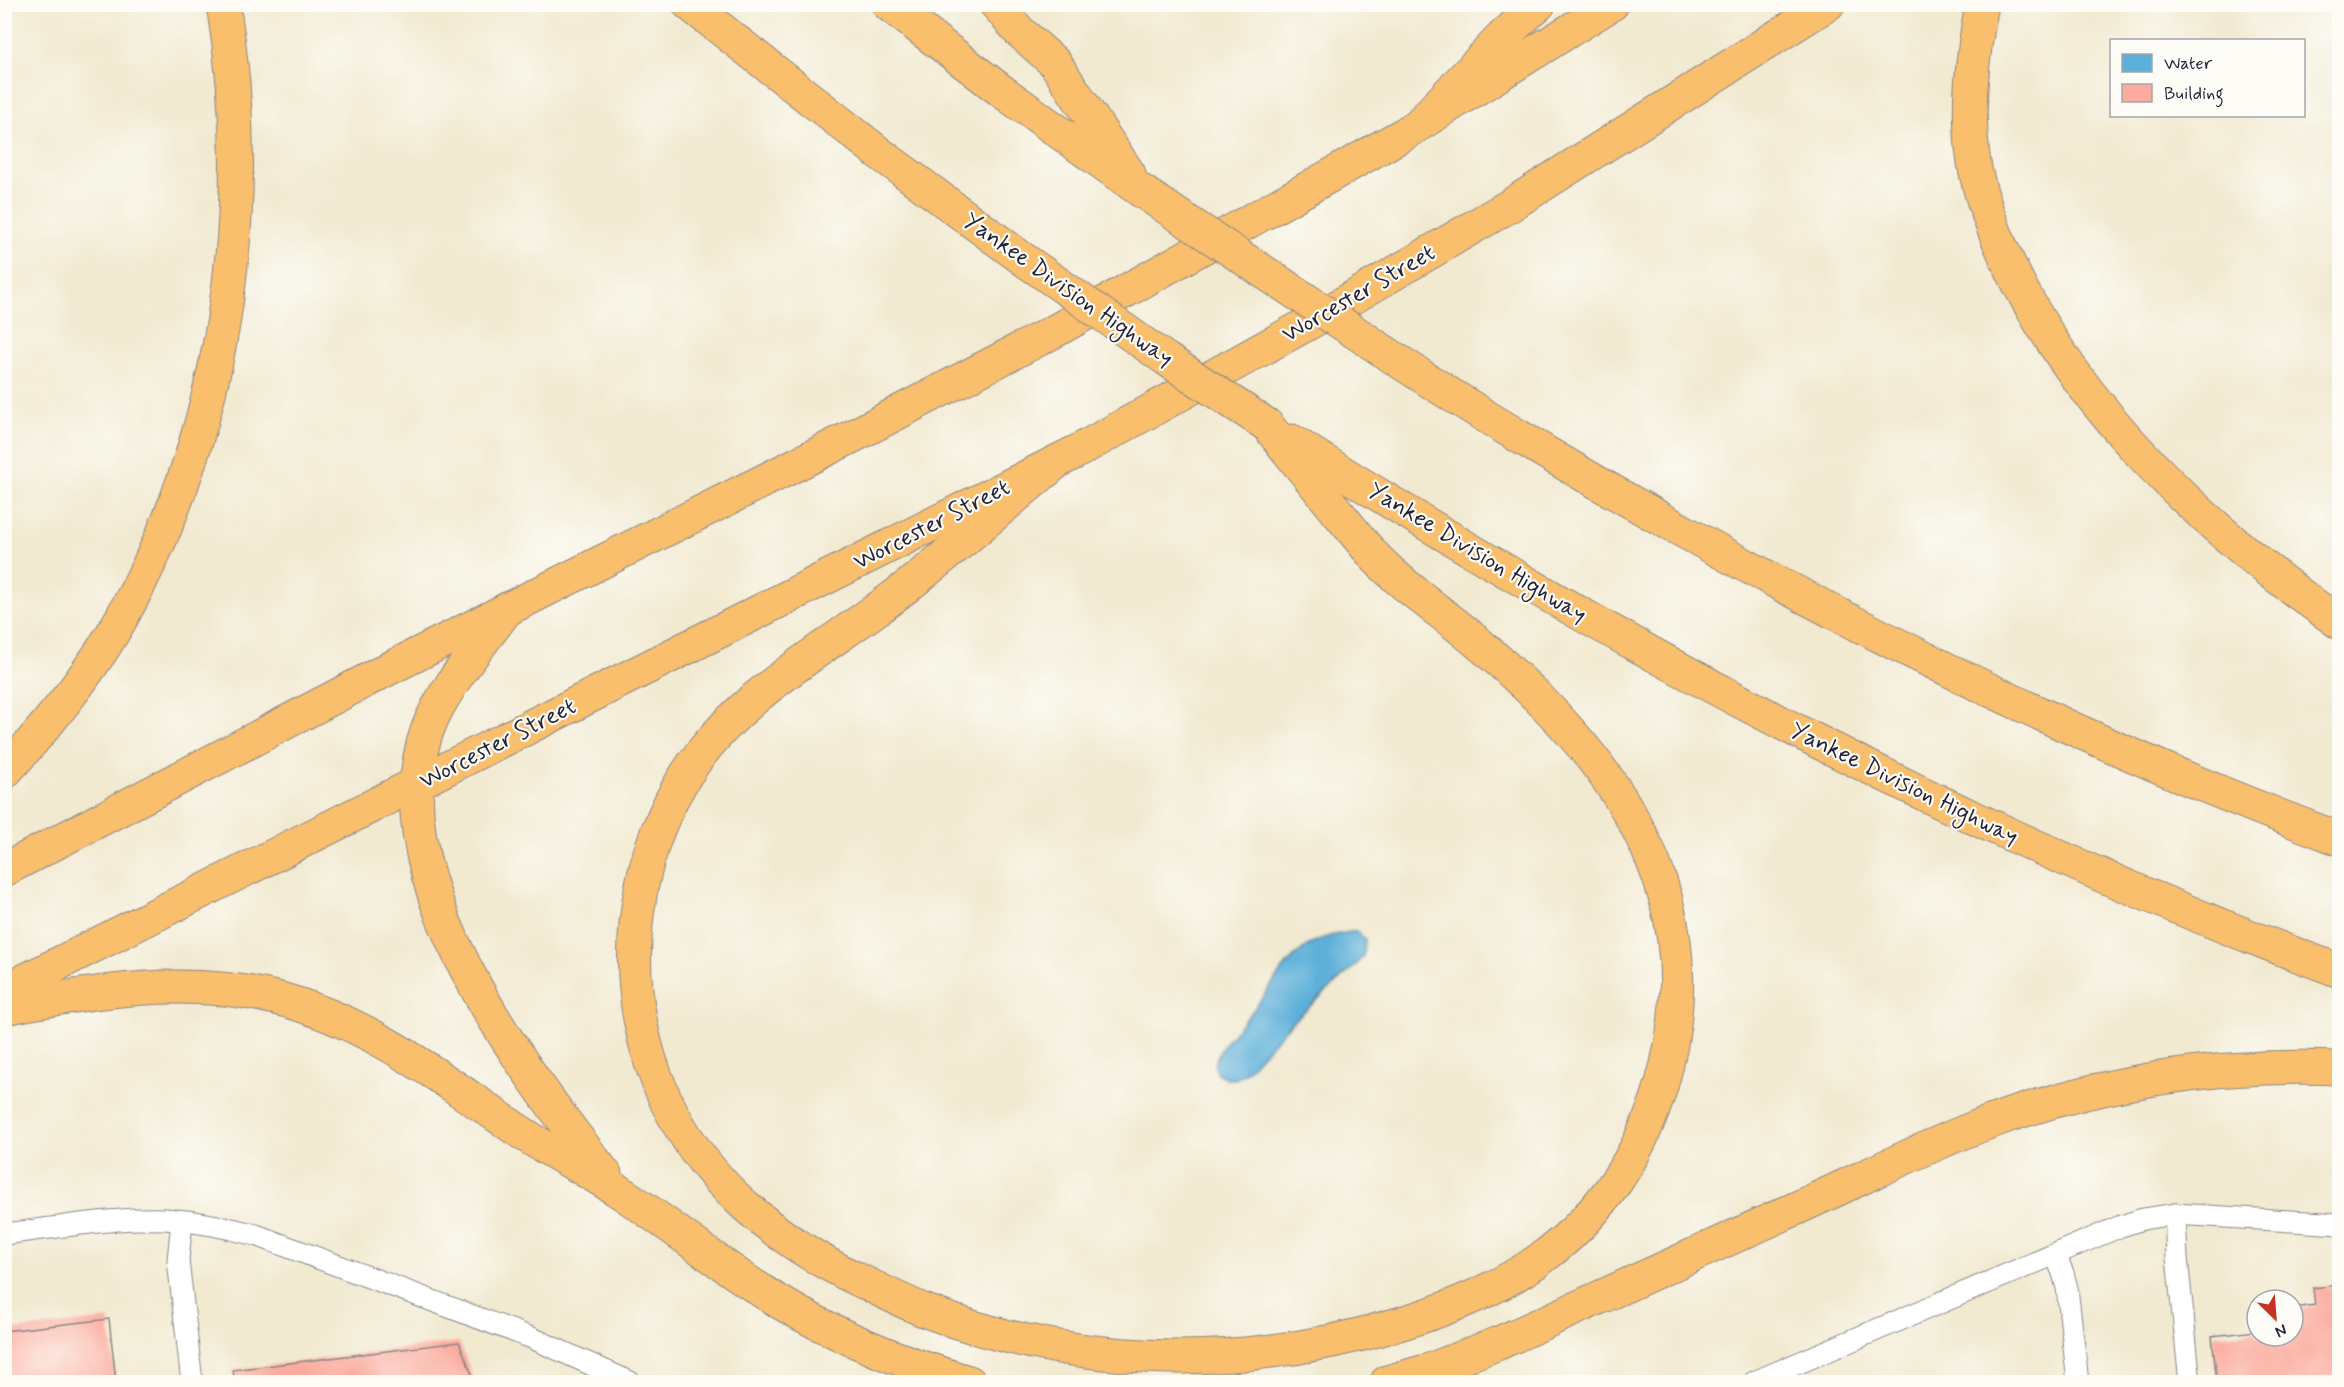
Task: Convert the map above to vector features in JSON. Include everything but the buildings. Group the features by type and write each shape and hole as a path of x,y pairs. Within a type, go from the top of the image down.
{"highway":[{"path":"4,773 58,710 122,619 171,511 200,426 218,355 234,223 236,156 233,96 223,4"},
{"name":"Yankee Division Highway","path":"689,4 879,153 1149,348 1345,474 1532,586 1773,720 2028,844 2154,899 2340,971"},
{"path":"888,4 1003,92 1140,190 1467,405 1637,505 1770,579 2019,705 2145,761 2340,839"},
{"path":"996,4 1019,31 1055,63 1140,190"},
{"path":"1419,124 1502,37 1539,4"},
{"path":"4,870 507,609 853,436 1053,332 1419,124 1612,4"},
{"name":"Worcester Street","path":"4,991 1057,462 1309,323 1468,230 1828,4"},
{"path":"1982,4 1972,72 1971,116 1975,164 1989,218 2023,293 2050,338 2092,394 2161,474 2235,544 2282,582 2340,623"},
{"path":"1057,462 891,599 828,642 750,703 716,735 701,753 682,781 667,811 650,856 643,883 634,930 633,956 642,1033 658,1084 668,1107 709,1169 726,1189 764,1222 847,1274 915,1307 941,1316 1001,1334 1066,1348 1132,1356 1192,1358 1290,1349 1386,1328 1476,1296 1545,1256 1581,1223 1617,1183 1638,1145 1653,1110 1667,1064 1673,1033 1677,972 1666,901 1649,852 1629,813 1594,761 1576,737 1542,701 1376,558 1267,425"},
{"path":"507,609 447,692 432,717 419,760 417,785 418,828 423,859 438,903 466,968 523,1063 554,1109 617,1190"},
{"path":"4,1008 128,989 167,987 217,988 301,1004 341,1020 381,1041 521,1132 617,1190 778,1301 874,1350 969,1383"},
{"path":"1387,1383 1432,1369 1499,1343 1949,1139 2034,1107 2095,1090 2192,1072 2274,1066 2340,1068"}],"lane":[{"path":"2175,1214 2176,1258 2190,1383"},
{"path":"1754,1383 2132,1222 2175,1214 2340,1224"},
{"path":"4,1234 132,1220 182,1221 218,1225 256,1235 532,1338 630,1383"},
{"path":"182,1221 178,1260 192,1383"},
{"path":"2055,1254 2064,1274 2067,1288 2078,1383"}],"water":[{"path":"1356,931 1365,939 1364,954 1356,965 1290,1024 1245,1073 1235,1079 1227,1079 1217,1073 1214,1064 1222,1048 1295,956 1317,940"}]}
